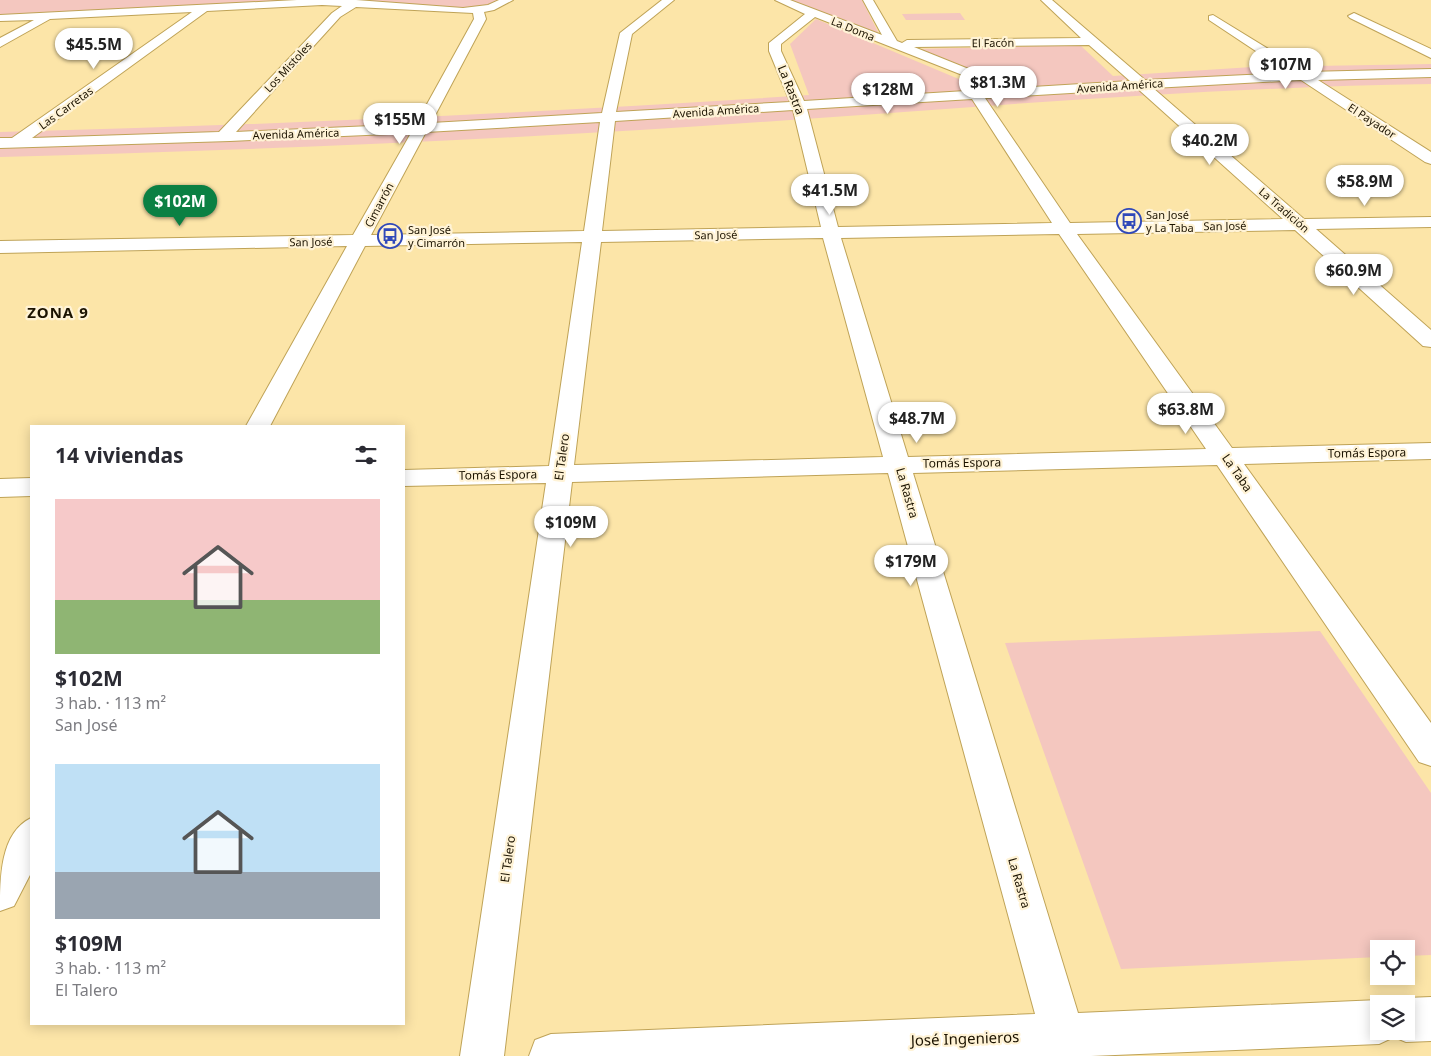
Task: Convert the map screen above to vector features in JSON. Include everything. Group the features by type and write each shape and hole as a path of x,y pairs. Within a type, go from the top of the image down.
{"street":[{"path":"0,18 308,2 355,3 447,11 478,10 499,5 508,0"},
{"name":"El Talero","path":"482,1056 608,118 626,33 669,0"},
{"path":"780,0 814,13"},
{"path":"868,0 893,44 1019,92"},
{"name":"La Tradición","path":"1046,0 1431,341"},
{"name":"Los Mistoles","path":"224,136 336,15 355,3"},
{"name":"Las Carretas","path":"0,154 204,8"},
{"name":"Cimarrón","path":"259,425 480,19 478,10"},
{"name":"La Doma","path":"814,13 893,44"},
{"name":"La Rastra","path":"814,13 775,43 775,51 799,106 831,233 1066,1045"},
{"path":"0,43 49,16"},
{"path":"1354,16 1431,54"},
{"name":"El Payador","path":"1213,18 1431,159"},
{"name":"El Facón","path":"893,44 1092,42"},
{"name":"Avenida América","path":"0,143 419,129 1140,84 1302,76 1431,73"},
{"name":"La Taba","path":"976,95 1065,229 1431,751"},
{"name":"San José","path":"0,247 1431,222"},
{"name":"Tomás Espora","path":"405,478 1431,451"},
{"path":"0,488 30,487"},
{"path":"0,892 30,838"},
{"path":"1415,1020 1431,1019"},
{"name":"José Ingenieros","path":"551,1056 1066,1045 1370,1023"}],"shaded area":[{"path":"0,0 503,0 477,9 352,1 0,16"},
{"path":"788,0 862,0 880,36"},
{"path":"960,13 965,20 906,20 902,14"},
{"path":"816,19 973,85 1005,83 916,49 1080,45 1113,76 1252,67 1431,64 1431,70 1282,73 298,131 0,140 0,132 405,118 809,95 790,44"},
{"path":"1431,76 1431,84 1332,86 1134,96 560,135 320,146 0,157 0,147 1285,79"},
{"path":"1320,631 1431,793 1431,955 1415,956 1415,940 1370,940 1370,957 1121,969 1005,643"}],"place":[{"name":"San José y La Taba","path":"1129,221"},
{"name":"San José y Cimarrón","path":"390,236"}],"district":[{"name":"ZONA 9","path":"58,313"}]}
